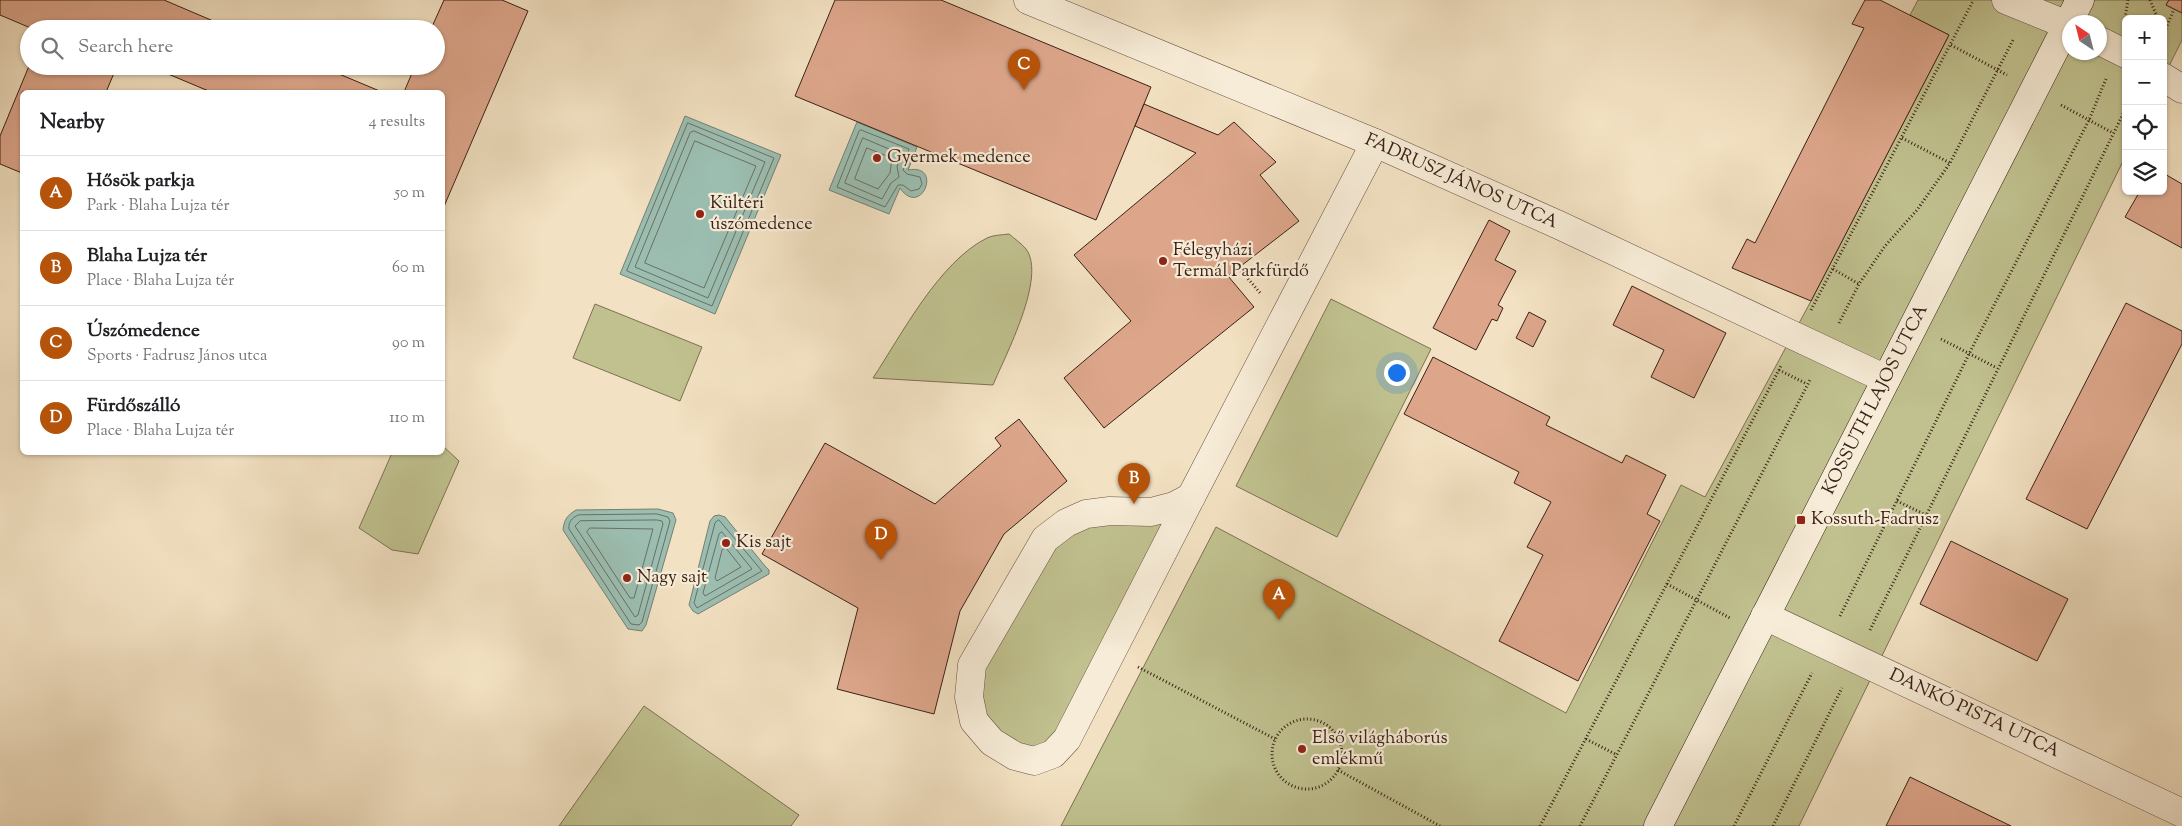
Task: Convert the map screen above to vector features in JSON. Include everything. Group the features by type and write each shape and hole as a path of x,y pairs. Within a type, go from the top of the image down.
{"street":[{"name":"FADRUSZ JÁNOS UTCA","path":"1028,0 1375,143 1561,226 1886,379"},
{"name":"KOSSUTH LAJOS UTCA","path":"2073,15 2080,0"},
{"path":"2018,5 2062,23"},
{"name":"KOSSUTH LAJOS UTCA","path":"1658,826 2062,38"},
{"path":"2107,44 2122,52"},
{"path":"2167,80 2182,89"},
{"path":"1191,498 1174,506 1151,512 1110,511 1086,514 1066,523 1045,539 972,665 969,697 974,722 992,742 1015,756 1034,761 1053,754 1067,739 1375,143"},
{"name":"DANKÓ PISTA UTCA","path":"1765,616 2182,812"}],"path":[{"path":"1540,826 1974,0"},
{"path":"2150,0 2156,15"},
{"path":"1580,826 1859,284 1885,246 1917,210 1950,163 2018,5"},
{"path":"2167,26 2174,9"},
{"path":"1774,826 2122,116"},
{"path":"1734,826 1969,354 2089,120"},
{"path":"1902,138 1950,163"},
{"path":"1833,270 1859,284"},
{"path":"1969,354 1997,368"},
{"path":"1779,370 1808,384"},
{"path":"1897,501 1926,515"},
{"path":"1112,653 1275,739"},
{"path":"1311,719 1322,722 1331,729 1340,743 1341,759 1338,770 1320,786 1309,789 1297,788 1277,774 1272,762 1272,750 1275,739 1281,730 1290,723 1311,719"},
{"path":"1586,739 1617,755"},
{"path":"1338,770 1440,826"}],"green space":[{"path":"1918,0 2169,0 2166,5 2182,13 2182,40 2167,70 2167,15 2122,15 2122,163 1799,826 1061,826 1216,527 1566,713 1681,485 1705,497 1811,301 1949,35 1910,15"},
{"path":"1009,234 1026,249 1031,262 1031,278 1022,317 993,385 873,378 923,300 953,264 970,249 987,238"},
{"path":"1331,299 1431,349 1337,537 1236,486"},
{"path":"595,304 702,347 680,401 573,358"},
{"path":"445,448 459,461 418,554 392,550 359,528 391,455 445,455"},
{"path":"1174,506 1053,754 992,742 972,665 1065,523"},
{"path":"644,706 799,815 791,826 559,826"}],"water":[{"name":"Kültéri úszómedence","path":"685,116 781,155 715,314 620,274"},
{"name":"Gyermek medence","path":"857,122 917,147 908,170 919,170 925,174 927,181 925,188 921,194 915,197 908,196 900,188 889,214 829,190"},
{"name":"Nagy sajt","path":"658,509 673,513 676,520 646,625 642,631 628,629 563,530 564,523 576,510"},
{"name":"Kis sajt","path":"714,516 725,517 769,570 769,574 698,614 689,605 710,521"}],"building":[{"path":"0,0 164,0 211,20 20,20 20,23 0,15"},
{"path":"444,0 502,0 528,11 445,204 445,90 405,90 411,75 445,75 445,20 435,20"},
{"path":"835,0 941,0 1151,87 1096,220 795,96"},
{"path":"1865,0 1880,0 1949,35 1811,301 1732,268 1747,239 1755,243 1864,28 1852,24"},
{"path":"2169,0 2182,0 2182,13 2166,5"},
{"path":"25,75 113,75 107,90 20,90 20,172 0,164 0,136"},
{"path":"170,75 341,75 377,90 206,90"},
{"name":"Félegyházi Termál Parkfürdő","path":"1144,104 1218,135 1234,122 1276,162 1260,175 1299,221 1228,276 1254,307 1104,428 1064,378 1131,321 1074,255 1196,153 1135,126"},
{"path":"2167,175 2182,184 2182,248 2125,217 2138,195 2167,195"},
{"path":"1489,220 1510,231 1495,260 1516,271 1498,305 1503,308 1497,321 1492,319 1476,350 1433,328"},
{"path":"1632,286 1726,333 1694,398 1651,377 1664,350 1613,325"},
{"path":"2126,303 2182,331 2182,344 2087,529 2026,499"},
{"path":"1529,312 1546,321 1533,347 1516,338"},
{"path":"1433,357 1550,417 1546,425 1622,463 1626,455 1666,475 1647,514 1660,521 1578,681 1499,641 1543,555 1527,547 1551,502 1514,483 1519,472 1404,414"},
{"path":"1019,419 1067,481 1004,534 960,611 934,714 837,689 858,608 762,554 825,443 935,504 1001,446 995,438"},
{"path":"1951,541 2068,599 2037,661 1920,604"},
{"path":"1910,777 2011,826 1886,826"}],"place":[{"name":"Úszómedence","path":"1024,90"},
{"name":"Gyermek medence","path":"877,158"},
{"name":"Kültéri úszómedence","path":"700,214"},
{"name":"Félegyházi Termál Parkfürdő","path":"1163,261"},
{"name":"Blaha Lujza tér","path":"1134,504"},
{"name":"Kossuth-Fadrusz","path":"1801,520"},
{"name":"Kis sajt","path":"726,543"},
{"name":"Fürdőszálló","path":"881,560"},
{"name":"Nagy sajt","path":"627,578"},
{"name":"Hősök parkja","path":"1279,620"},
{"name":"Első világháborús emlékmű","path":"1302,749"}]}
